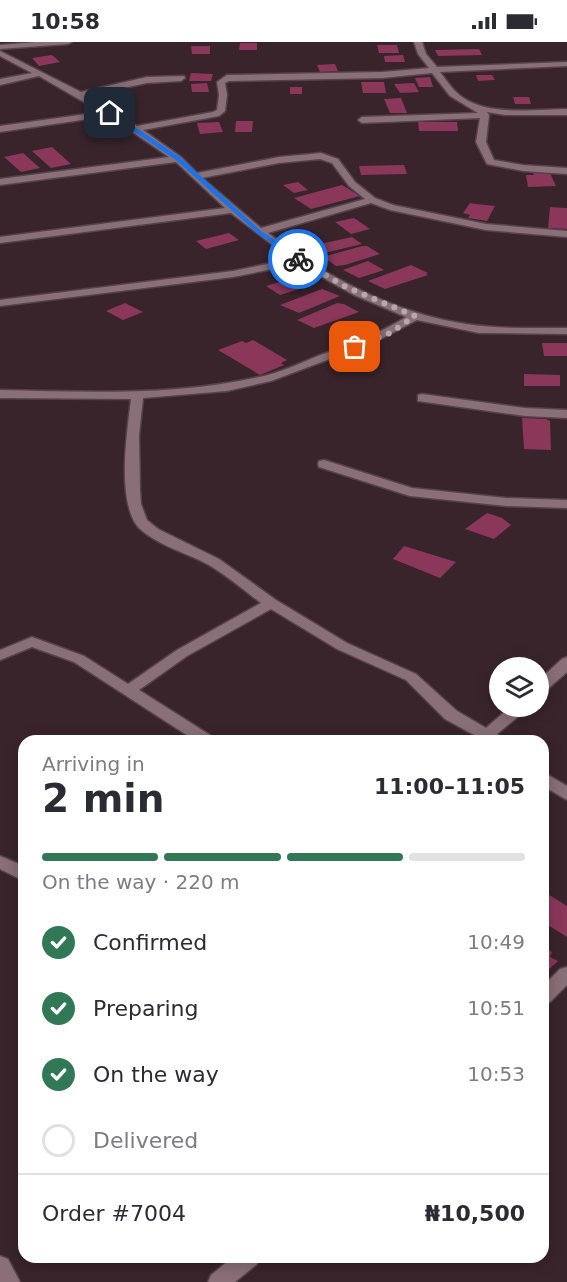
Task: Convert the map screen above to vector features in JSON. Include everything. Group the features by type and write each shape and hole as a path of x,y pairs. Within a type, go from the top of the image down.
{"street":[{"path":"0,47 68,42"},
{"path":"418,42 420,50 453,94 481,112 484,133 481,142 490,162 523,168 567,171"},
{"path":"0,53 80,95 136,129 178,159 259,232 346,287 415,316 467,328 567,331"},
{"path":"136,129 216,114 221,111 223,95 221,82 227,78 382,75 434,69 567,64"},
{"path":"0,82 39,74"},
{"path":"80,95 147,80 182,78"},
{"path":"362,120 481,112 567,112"},
{"path":"0,129 110,113"},
{"path":"195,176 256,164 321,156 335,161 352,184 372,200 418,214 486,227 567,234"},
{"path":"0,182 178,159"},
{"path":"259,232 372,200"},
{"path":"0,240 234,210"},
{"path":"0,303 233,274 301,260"},
{"path":"0,394 87,396 212,389 261,380 390,333 415,316"},
{"path":"138,393 133,435 133,490 134,504 141,522 153,532 214,562 271,603 342,646 411,677 451,715 487,735"},
{"path":"422,398 525,412 567,414"},
{"path":"324,464 410,492 506,502 567,504"},
{"path":"128,691 182,653 271,603"},
{"path":"0,655 32,642 79,659 198,735"},
{"path":"549,679 567,662"},
{"path":"495,735 511,717"},
{"path":"549,782 567,794"},
{"path":"0,862 18,870"},
{"path":"549,991 567,974"},
{"path":"219,1282 242,1263"},
{"path":"0,1266 9,1282"}],"building":[{"path":"240,43 257,43 257,50 239,50"},
{"path":"377,45 397,45 399,53 379,53"},
{"path":"191,46 210,46 210,54 192,54"},
{"path":"479,49 482,55 438,56 435,50"},
{"path":"52,55 60,62 39,66 32,58"},
{"path":"403,55 405,62 385,62 384,56"},
{"path":"335,64 338,71 320,72 317,65"},
{"path":"191,73 213,74 211,81 189,81"},
{"path":"476,75 492,75 495,80 478,81"},
{"path":"430,77 433,87 419,87 415,78"},
{"path":"361,82 384,82 386,93 363,93"},
{"path":"207,83 209,92 192,92 191,84"},
{"path":"414,83 419,92 400,93 394,84"},
{"path":"290,87 302,87 302,94 290,94"},
{"path":"513,97 529,97 531,104 515,104"},
{"path":"401,98 407,113 390,113 384,99"},
{"path":"236,121 253,121 252,132 235,132"},
{"path":"219,122 223,132 200,134 197,123"},
{"path":"418,122 457,122 458,131 419,131"},
{"path":"52,147 71,164 51,168 32,151"},
{"path":"23,153 40,168 21,172 4,157"},
{"path":"404,165 407,174 361,175 359,166"},
{"path":"533,173 550,173 556,186 528,187 526,175 534,175"},
{"path":"298,182 308,190 294,193 283,185"},
{"path":"342,185 360,196 311,209 294,198"},
{"path":"470,203 495,206 487,221 468,218 470,215 463,213"},
{"path":"550,207 567,208 567,229 548,228"},
{"path":"354,218 370,229 351,234 335,222"},
{"path":"229,233 239,240 206,249 196,241"},
{"path":"352,237 362,244 316,255 306,247"},
{"path":"367,246 380,254 336,266 323,257"},
{"path":"368,261 384,270 359,278 343,270"},
{"path":"411,265 428,275 385,289 368,281"},
{"path":"292,278 306,287 280,295 266,286"},
{"path":"322,289 340,296 299,313 280,305"},
{"path":"125,303 143,312 123,320 106,311"},
{"path":"337,303 359,312 314,328 297,320"},
{"path":"253,340 287,360 281,363 284,365 260,375 218,350 242,341 246,343"},
{"path":"542,343 567,343 567,356 544,356"},
{"path":"524,374 560,375 560,386 524,386"},
{"path":"522,418 550,421 551,450 524,449"},
{"path":"487,513 502,518 511,525 494,539 465,529"},
{"path":"404,546 456,562 440,578 393,559"},
{"path":"549,895 567,906 567,937 549,926"},
{"path":"549,950 552,952 550,957 558,961 549,969"}],"way so far":[{"path":"298,259 346,287 415,316 390,333 355,347"}],"route":[{"path":"110,113 178,159 259,232 298,259"}]}
